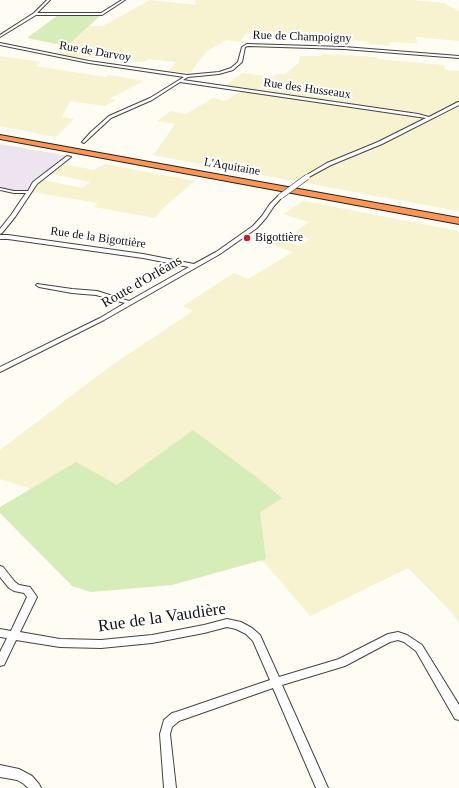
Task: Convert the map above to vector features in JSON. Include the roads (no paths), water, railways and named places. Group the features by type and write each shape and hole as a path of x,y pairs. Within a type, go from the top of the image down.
{"highway":[{"name":"L'Aquitaine","path":"0,132 459,214"},
{"name":"L'Aquitaine","path":"0,137 459,221"}],"street":[{"path":"0,36 35,14 49,0"},
{"path":"35,14 102,14 124,0"},
{"name":"Rue de Darvoy","path":"0,44 83,61 187,76"},
{"name":"Rue de Champoigny","path":"187,76 219,73 232,69 240,62 244,47 247,45 344,48 459,57"},
{"path":"84,142 110,116 151,99 187,76"},
{"name":"Rue des Husseaux","path":"180,81 418,115 430,118"},
{"name":"Route d'Orléans","path":"0,370 130,303 218,253 248,233 261,221 272,204 281,196 307,177 329,164 380,143 459,103"},
{"path":"0,232 38,180 69,157"},
{"path":"0,189 14,192 28,192"},
{"name":"Rue de la Bigottière","path":"0,237 147,256 193,266"},
{"path":"39,285 72,291 97,293 130,303"},
{"path":"0,570 12,585 17,588 27,590 32,597 0,662"},
{"name":"Rue de la Vaudière","path":"0,633 60,643 123,642 180,634 227,623 232,623 249,631 257,638 322,788"},
{"path":"170,788 165,734 170,720 276,682 341,663 388,638 398,636 407,639 420,648 459,716"},
{"path":"0,771 20,775 28,780 35,788"}],"place":[{"name":"Bigottière","path":"247,238"}]}
